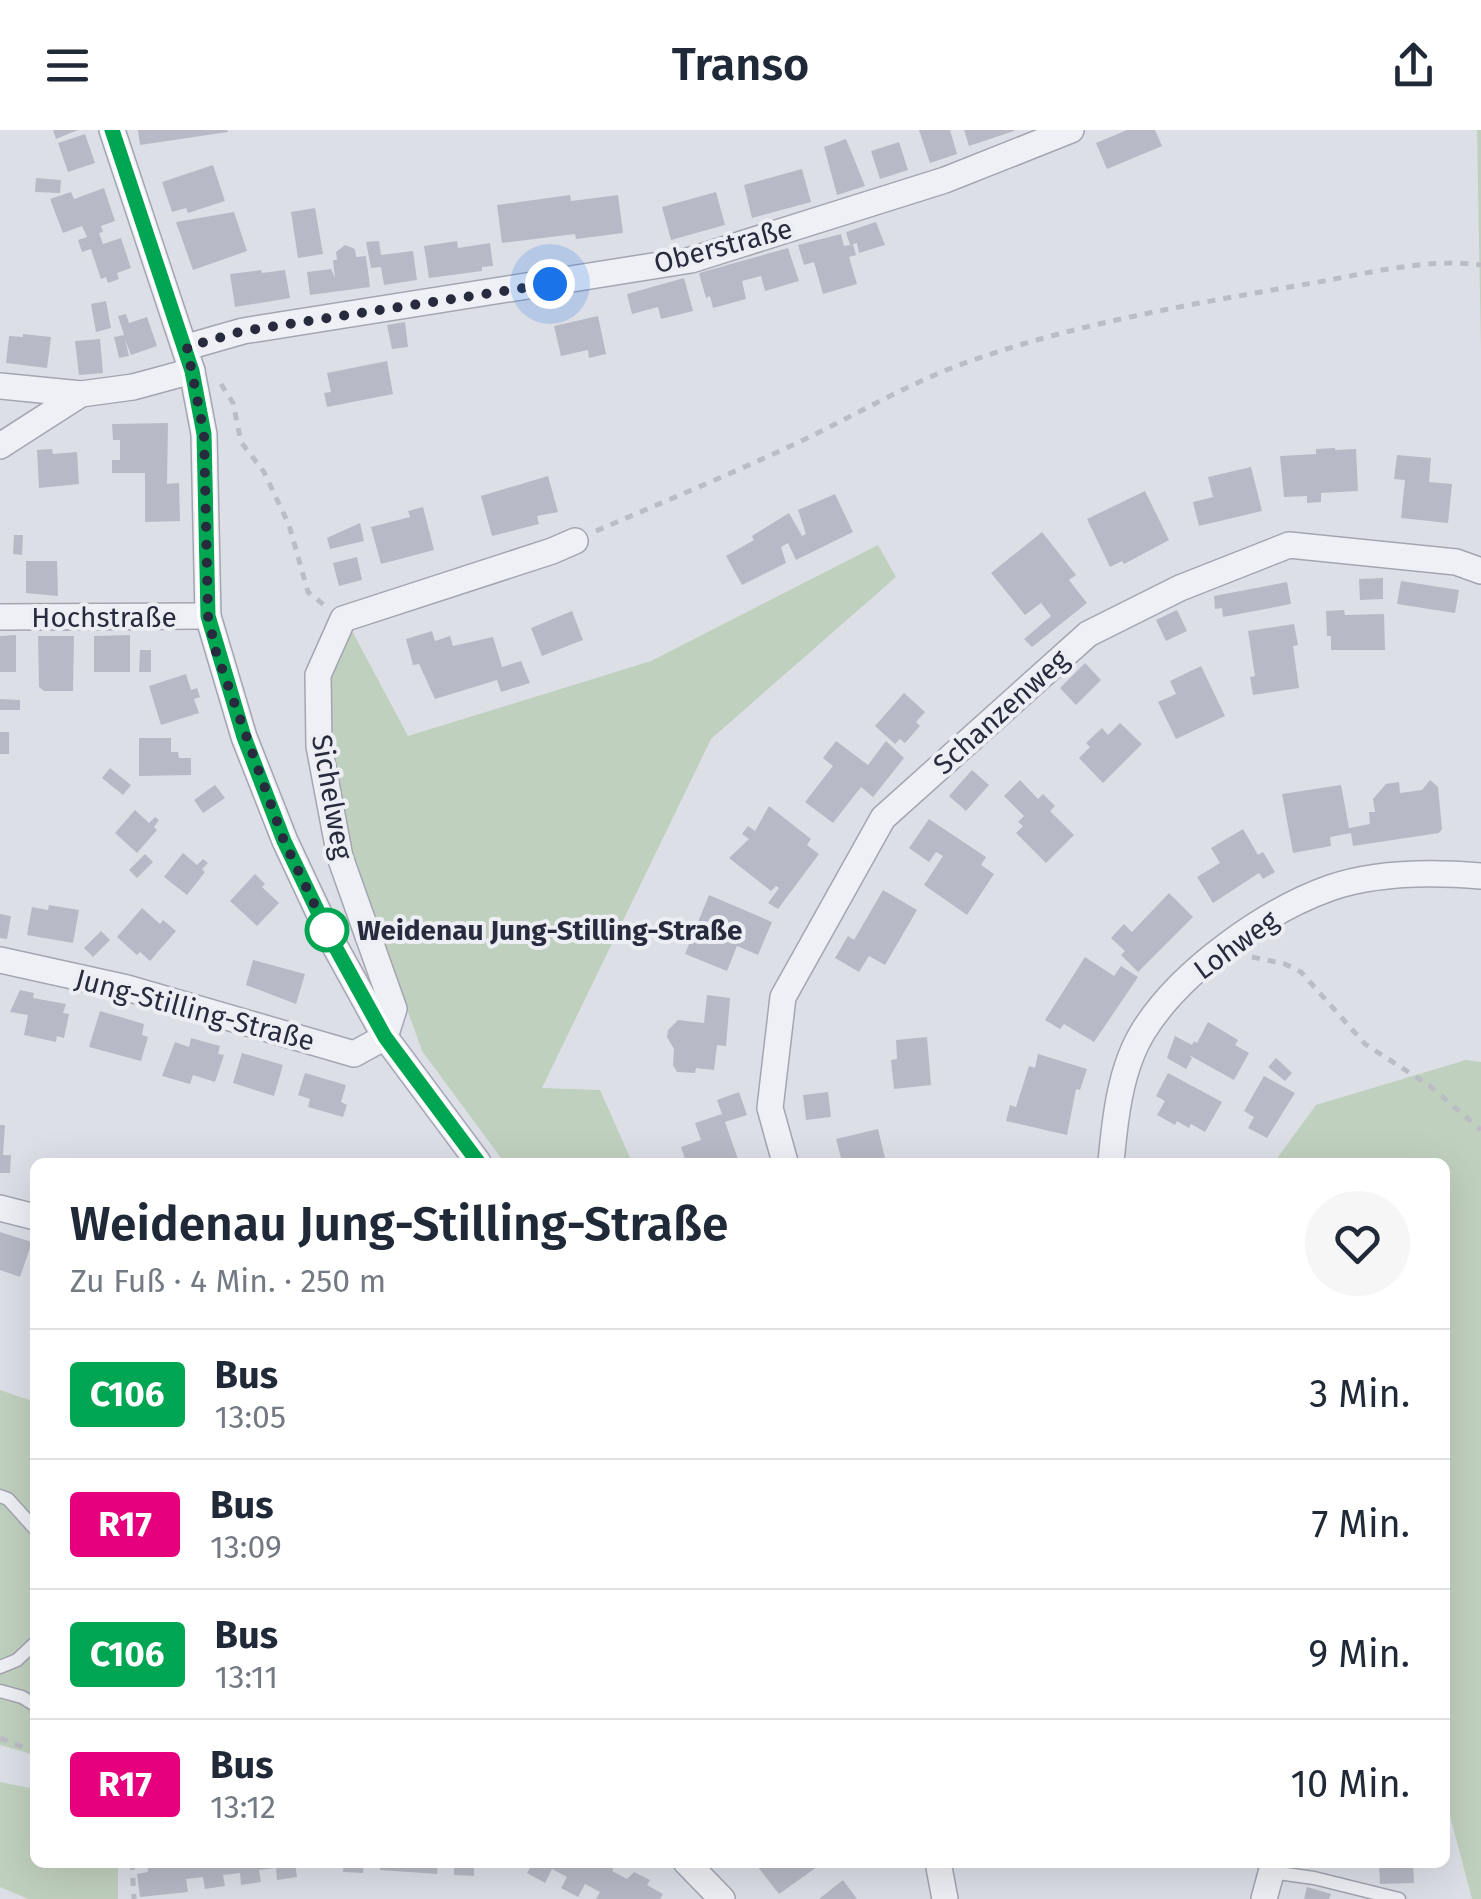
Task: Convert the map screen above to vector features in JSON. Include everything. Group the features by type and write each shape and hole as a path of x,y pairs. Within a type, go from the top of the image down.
{"street":[{"path":"112,130 192,354 204,434 208,616 244,737 284,841 332,941 385,1037 475,1158"},
{"name":"Oberstraße","path":"81,394 133,387 243,331 692,260 944,180 1071,130"},
{"path":"0,386 81,394"},
{"path":"0,446 81,394"},
{"path":"342,619 552,551 575,540"},
{"name":"Schanzenweg","path":"784,1158 770,1108 783,997 883,818 1088,634 1180,588 1290,545 1456,562 1481,571"},
{"name":"Hochstraße","path":"0,617 208,616"},
{"name":"Sichelweg","path":"342,619 318,675 319,746 340,857 394,1009 385,1037"},
{"name":"Lohweg","path":"1111,1158 1114,1118 1128,1067 1144,1030 1220,950 1273,914 1332,887 1410,875 1481,876"},
{"name":"Jung-Stilling-Straße","path":"0,960 127,988 354,1054 385,1037"},
{"path":"0,1208 30,1216"},
{"path":"692,1868 722,1899"},
{"path":"939,1868 945,1899"},
{"path":"1264,1899 1272,1868"}],"lane":[{"path":"0,1496 8,1499 30,1523"},
{"path":"0,1667 30,1647"},
{"path":"0,1690 30,1702"},
{"path":"1276,1868 1399,1899"}],"path":[{"path":"575,540 794,444 972,360 1093,326 1241,295 1385,271 1481,265"},
{"path":"192,354 233,403 241,442 264,472 290,525 308,592 342,619"},
{"path":"1220,950 1285,964 1301,972 1365,1044 1430,1086 1481,1130"},
{"path":"0,1738 30,1750"},
{"path":"132,1868 134,1899"}],"green space":[{"path":"1477,130 1481,130 1481,350"},
{"path":"878,545 896,577 711,739 542,1088 600,1090 630,1158 501,1158 422,1051 350,849 327,748 331,676 351,629 408,736 651,661"},
{"path":"1466,1060 1481,1062 1481,1899 1472,1899 1450,1816 1450,1158 1278,1158 1316,1105"},
{"path":"0,1390 30,1400 30,1754 0,1745"},
{"path":"0,1782 30,1788 30,1868 118,1868 118,1899 28,1899 0,1887"}],"building":[{"path":"53,130 78,130 56,139"},
{"path":"138,130 227,130 228,132 140,145"},
{"path":"919,130 950,130 957,154 930,163"},
{"path":"964,130 1014,130 1014,131 969,146"},
{"path":"1127,130 1155,130 1162,146 1107,169 1096,143"},
{"path":"85,134 95,163 68,172 58,143"},
{"path":"846,139 865,186 837,195 824,147"},
{"path":"899,142 908,170 880,179 871,151"},
{"path":"213,165 225,201 188,213 186,208 172,212 162,182"},
{"path":"802,169 811,202 752,218 744,185"},
{"path":"36,178 61,180 60,193 35,192"},
{"path":"104,188 115,221 101,226 103,232 99,233 103,244 121,238 131,268 117,273 119,279 108,283 106,277 101,279 91,249 82,252 78,240 87,237 82,226 63,233 50,199 71,192 74,199"},
{"path":"716,192 725,225 671,240 662,207"},
{"path":"570,195 571,201 618,195 623,233 502,243 497,205"},
{"path":"315,208 323,254 298,258 291,212"},
{"path":"234,212 247,251 193,270 176,222"},
{"path":"876,222 885,245 859,253 857,243 853,244 856,255 849,257 857,284 823,294 814,262 804,265 798,245 841,234 844,246 850,245 846,232"},
{"path":"379,241 381,255 413,251 417,280 384,285 381,267 371,268 366,242"},
{"path":"457,241 458,248 490,243 493,266 429,278 424,246"},
{"path":"345,245 355,249 356,257 366,256 370,287 310,295 307,272 331,269 335,278 333,260 337,260 336,252"},
{"path":"788,248 799,281 765,291 761,276 742,281 746,299 713,308 699,273"},
{"path":"285,270 290,298 235,307 230,274"},
{"path":"684,278 693,311 661,319 658,307 632,314 627,294"},
{"path":"106,301 111,328 96,332 91,304"},
{"path":"126,314 129,323 147,317 157,346 131,355 125,339 129,356 119,358 114,337 124,335 118,316"},
{"path":"598,316 606,354 589,358 588,350 561,356 554,326"},
{"path":"405,322 408,347 392,349 387,325"},
{"path":"9,336 51,337 47,368 6,363"},
{"path":"100,339 103,373 79,375 75,341"},
{"path":"387,361 393,394 327,407 324,393 331,392 327,373"},
{"path":"168,423 167,484 179,483 180,521 145,522 145,473 112,473 112,460 120,460 120,440 113,440 112,424"},
{"path":"52,449 53,454 77,452 79,484 39,488 37,450"},
{"path":"1316,449 1356,449 1358,491 1321,493 1321,502 1307,503 1307,496 1284,497 1280,456 1316,454"},
{"path":"1397,455 1431,458 1429,482 1452,484 1448,523 1401,518 1405,480 1394,479"},
{"path":"1251,467 1262,511 1199,526 1193,502 1213,497 1208,477"},
{"path":"548,476 558,512 537,516 539,524 492,536 481,496"},
{"path":"1145,491 1169,540 1124,564 1122,561 1110,567 1087,519"},
{"path":"835,494 853,532 796,560 788,543 781,547 786,563 742,585 726,556 789,513 802,536 806,534 798,510"},
{"path":"423,507 434,550 381,564 371,527 410,517 408,511"},
{"path":"360,523 364,541 330,549 327,538"},
{"path":"1042,532 1076,575 1069,580 1087,603 1032,647 1024,639 1051,616 1041,603 1025,615 991,573"},
{"path":"14,535 23,535 22,555 13,554"},
{"path":"357,557 362,580 339,586 333,563"},
{"path":"26,561 57,561 58,596 26,593"},
{"path":"1383,578 1383,599 1360,600 1359,579"},
{"path":"1401,581 1459,590 1455,613 1397,604"},
{"path":"1287,582 1291,604 1223,617 1222,608 1215,609 1214,596"},
{"path":"1177,610 1187,631 1166,641 1156,620"},
{"path":"1344,610 1345,615 1384,614 1385,650 1331,650 1326,611"},
{"path":"572,611 583,640 542,656 531,628"},
{"path":"1294,624 1299,688 1253,695 1250,677 1255,676 1248,631"},
{"path":"432,631 435,641 450,636 453,646 493,637 502,667 521,661 530,683 501,692 497,680 435,699 419,664 413,665 406,639"},
{"path":"16,635 16,672 0,672 0,636"},
{"path":"130,635 130,672 94,672 94,636"},
{"path":"38,636 74,636 73,691 44,691 39,687"},
{"path":"140,650 151,650 151,672 139,672"},
{"path":"1085,663 1101,680 1076,705 1060,688"},
{"path":"1201,666 1225,716 1176,739 1158,702 1176,694 1170,681"},
{"path":"186,674 191,690 197,688 200,697 194,699 199,713 161,725 149,686"},
{"path":"904,693 925,712 916,722 920,726 905,743 900,739 895,744 875,726"},
{"path":"0,699 20,700 20,710 0,710"},
{"path":"1120,723 1142,744 1103,783 1079,758 1090,747 1086,743 1102,728 1108,735"},
{"path":"0,732 9,732 9,754 0,754"},
{"path":"139,738 171,738 171,752 178,752 179,758 191,758 191,775 139,776"},
{"path":"836,741 868,765 886,741 904,758 873,797 861,787 833,823 805,802 833,766 823,758"},
{"path":"110,768 131,785 123,795 102,778"},
{"path":"972,770 989,785 966,811 949,796"},
{"path":"1020,780 1038,799 1043,794 1055,806 1050,811 1074,835 1046,863 1016,833 1023,826 1018,822 1024,816 1004,796"},
{"path":"1430,780 1438,787 1442,829 1439,833 1353,846 1351,833 1330,837 1331,846 1293,853 1282,794 1341,785 1349,828 1370,824 1369,812 1375,812 1373,799 1386,784 1399,782 1400,793 1422,790"},
{"path":"215,785 225,798 203,813 194,800"},
{"path":"769,806 811,839 807,845 819,854 778,909 768,903 779,888 771,891 729,858 749,839 742,834 748,826 755,831"},
{"path":"135,810 149,823 155,817 159,820 154,827 157,830 137,853 115,833"},
{"path":"929,819 986,857 981,865 994,874 967,915 924,885 943,856 936,852 929,862 909,848"},
{"path":"1243,829 1258,855 1263,852 1275,872 1263,879 1259,873 1213,903 1197,877 1220,863 1211,848"},
{"path":"183,853 197,865 203,859 208,863 187,895 164,877"},
{"path":"145,854 153,862 137,878 129,870"},
{"path":"255,874 279,903 257,926 230,901"},
{"path":"883,890 917,910 885,965 869,956 859,972 835,958 848,936 854,940"},
{"path":"1169,893 1193,917 1138,972 1111,938 1124,924 1132,932"},
{"path":"709,895 772,922 758,955 737,946 727,971 685,954"},
{"path":"49,905 79,910 73,943 27,935 32,907 48,910"},
{"path":"142,908 160,924 163,920 176,931 150,961 117,937"},
{"path":"0,914 11,916 7,939 0,938"},
{"path":"101,931 110,940 93,957 84,948"},
{"path":"1085,957 1114,976 1121,966 1138,977 1094,1042 1064,1024 1060,1029 1045,1020"},
{"path":"253,960 305,974 296,1004 246,985"},
{"path":"20,990 34,993 33,998 66,1004 63,1013 69,1014 64,1038 57,1036 56,1042 24,1035 28,1015 10,1012"},
{"path":"707,995 730,998 726,1046 717,1045 714,1070 677,1072 668,1030 678,1020 704,1023"},
{"path":"100,1011 144,1024 142,1035 148,1037 141,1061 89,1047"},
{"path":"1208,1022 1238,1040 1235,1045 1249,1053 1234,1080 1189,1055 1192,1058 1186,1069 1167,1058 1175,1036 1192,1045 1197,1043"},
{"path":"927,1037 931,1085 894,1089 891,1060 897,1059 896,1040"},
{"path":"191,1038 220,1046 218,1054 224,1055 215,1082 193,1075 190,1084 162,1076 175,1042 189,1047"},
{"path":"242,1053 283,1065 274,1096 233,1083"},
{"path":"1038,1054 1087,1069 1080,1090 1076,1089 1067,1135 1006,1121 1010,1105 1016,1107 1029,1066 1035,1068"},
{"path":"1276,1058 1292,1073 1285,1081 1268,1067"},
{"path":"305,1073 346,1085 341,1102 347,1105 343,1117 308,1107 310,1099 298,1095"},
{"path":"1168,1073 1222,1102 1205,1132 1191,1124 1189,1128 1177,1121 1175,1125 1157,1115 1165,1101 1156,1096"},
{"path":"1264,1076 1295,1093 1267,1138 1248,1128 1254,1117 1244,1111"},
{"path":"739,1092 747,1115 725,1122 738,1158 685,1158 681,1147 701,1140 695,1123 722,1114 717,1100"},
{"path":"828,1092 831,1117 806,1120 803,1095"},
{"path":"0,1125 5,1125 3,1155 11,1155 10,1173 0,1173"},
{"path":"878,1129 885,1158 841,1158 836,1139"},
{"path":"0,1232 30,1241 20,1277 0,1270"},
{"path":"148,1868 276,1868 259,1870 261,1882 241,1885 240,1873 223,1875 225,1886 205,1889 203,1877 186,1879 188,1892 140,1897 137,1874 148,1872"},
{"path":"276,1868 296,1868 297,1877 277,1880"},
{"path":"343,1868 363,1868 363,1873 343,1872"},
{"path":"380,1868 438,1868 437,1874"},
{"path":"454,1868 474,1868 474,1876 454,1875"},
{"path":"530,1868 614,1868 612,1871 627,1879 634,1872 650,1880 647,1885 663,1894 660,1899 596,1899 600,1892 585,1884 578,1897 561,1888 567,1877 552,1869 545,1883 527,1873"},
{"path":"759,1868 816,1868 779,1894"},
{"path":"1379,1868 1413,1868 1414,1883 1380,1884"},
{"path":"843,1880 857,1899 819,1899"},
{"path":"1307,1887 1331,1894 1329,1899 1304,1899"}],"bus line":[{"name":"C106","path":"112,130 187,347 204,434 208,616 244,737 284,841 332,941 385,1037 475,1158"}],"place":[{"name":"Weidenau Jung-Stilling-Straße","path":"327,930"}],"route":[{"path":"327,930 332,941 284,841 216,652 206,580 204,434 187,347 243,331 550,284"}]}
